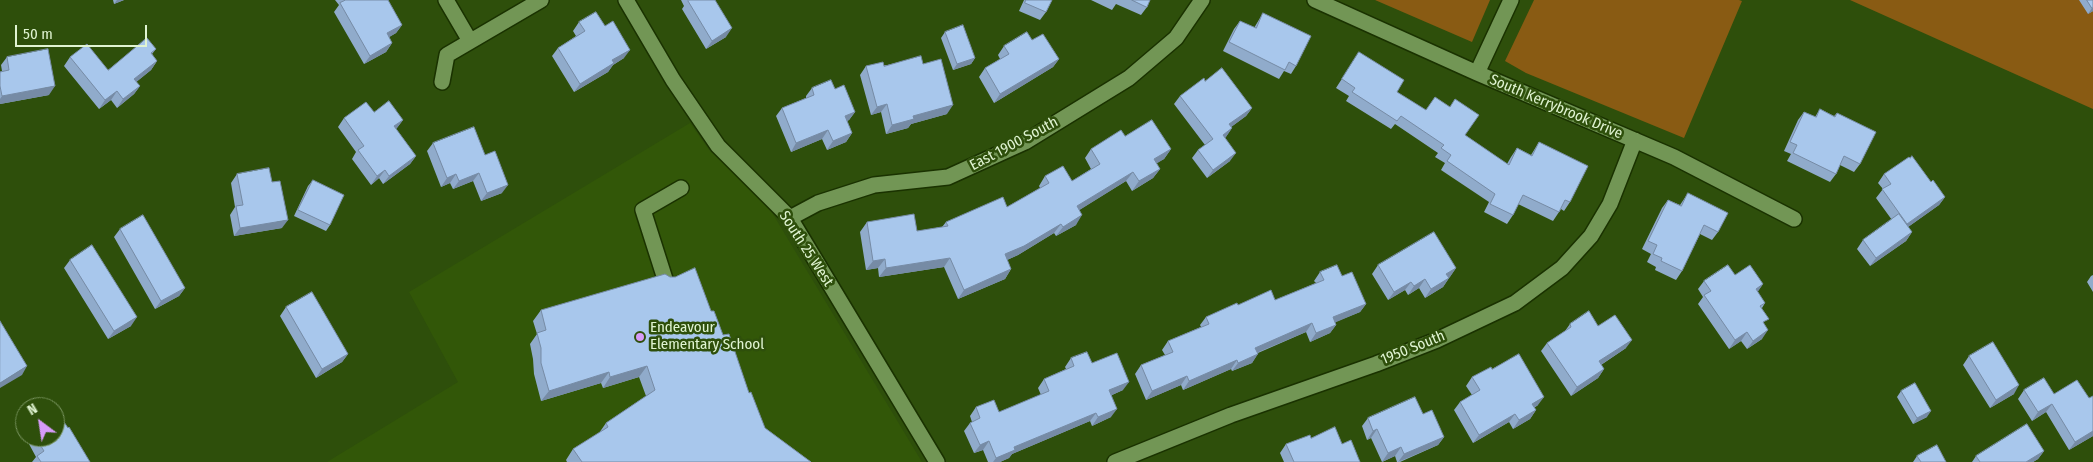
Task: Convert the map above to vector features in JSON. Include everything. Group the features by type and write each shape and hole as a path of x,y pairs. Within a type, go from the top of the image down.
{"street":[{"path":"446,0 470,41"},
{"path":"442,82 447,55 541,0"},
{"name":"South 25 West","path":"626,0 673,80 718,146 790,218 937,462"},
{"name":"East 1900 South","path":"790,218 818,203 874,185 948,178 1025,142 1129,78 1176,38 1202,0"},
{"name":"South Kerrybrook Drive","path":"1316,0 1477,73 1674,157 1794,220"},
{"path":"1477,73 1511,0"},
{"name":"1950 South","path":"1115,462 1230,415 1402,353 1515,303 1562,268 1591,236 1610,204 1635,140"},
{"path":"666,279 642,210 681,188"}],"shaded area":[{"path":"1375,0 1490,0 1472,42"},
{"path":"1534,0 1742,1 1684,138 1526,73 1505,61"},
{"path":"1850,0 2093,0 2093,109"},
{"name":"Endeavour Elementary School","path":"690,123 709,150 765,201 922,462 327,462 458,382 409,292"}],"building":[{"path":"346,0 388,0 402,25 387,33 392,43 370,56 340,3"},
{"path":"689,0 715,0 732,28 712,41"},
{"path":"1026,0 1052,0 1046,12 1025,3"},
{"path":"1132,0 1150,0 1147,7"},
{"path":"2087,0 2093,0 2093,8 2092,8"},
{"path":"596,12 605,26 613,21 630,50 612,60 614,63 580,84 558,48 585,31 579,22"},
{"path":"1263,13 1311,36 1296,66 1289,62 1285,70 1229,42 1240,21 1256,28"},
{"path":"963,25 975,58 957,64 945,32"},
{"path":"1027,32 1032,40 1043,34 1059,59 1000,94 985,68 1009,54 1004,46"},
{"path":"147,38 156,49 151,53 157,61 134,79 140,86 123,99 117,91 105,100 70,57 87,44 108,70"},
{"path":"48,49 55,86 2,96 0,72 9,70 7,57"},
{"path":"1359,52 1404,80 1397,92 1426,110 1435,97 1450,107 1455,99 1479,115 1465,135 1509,165 1517,148 1532,156 1539,142 1588,166 1570,202 1565,200 1559,212 1523,195 1513,215 1490,204 1495,194 1447,161 1451,155 1441,148 1444,145 1401,116 1397,121 1352,92 1355,88 1342,79"},
{"path":"921,56 923,64 941,59 953,105 913,116 914,119 892,125 887,104 877,107 866,66 883,62 884,66"},
{"path":"1222,68 1252,108 1229,124 1232,128 1223,135 1236,153 1213,170 1198,150 1213,139 1180,96 1204,78 1205,81"},
{"path":"831,80 835,89 844,85 855,112 845,116 852,133 833,141 828,130 796,143 782,108 814,95 812,88"},
{"path":"389,101 403,120 394,126 416,156 389,176 385,170 377,176 358,150 364,146 344,118 366,102 374,112"},
{"path":"1820,109 1835,117 1837,113 1876,132 1860,164 1844,156 1836,174 1793,153 1797,145 1790,142 1804,112 1816,117"},
{"path":"1152,120 1171,149 1154,159 1160,169 1139,181 1133,172 1077,206 1082,215 1063,227 1061,224 1024,246 1005,254 1011,269 964,290 950,258 886,268 885,259 873,261 867,222 914,214 917,231 948,226 946,222 1003,197 1007,207 1049,183 1045,176 1063,166 1072,181 1100,164 1091,149 1121,130 1125,136"},
{"path":"474,127 485,155 495,151 508,185 487,193 479,173 459,181 456,174 447,178 433,143"},
{"path":"1912,156 1931,182 1933,180 1945,197 1907,224 1882,189 1891,184 1884,174"},
{"path":"269,168 272,182 280,181 288,220 240,228 236,206 243,205 237,174"},
{"path":"313,180 344,195 330,225 298,210"},
{"path":"1688,193 1728,213 1718,232 1704,225 1682,271 1661,261 1662,258 1653,254 1657,245 1648,241 1668,200 1681,206"},
{"path":"1899,214 1912,232 1876,258 1863,240"},
{"path":"143,215 185,288 161,301 120,229"},
{"path":"1434,232 1456,268 1446,274 1449,278 1431,289 1425,279 1414,286 1411,282 1394,292 1378,265"},
{"path":"92,245 137,317 114,331 70,260"},
{"path":"1337,265 1342,276 1352,272 1366,304 1333,317 1336,325 1316,333 1312,323 1255,348 1258,354 1238,363 1237,360 1189,381 1187,376 1152,391 1141,365 1173,352 1168,341 1209,324 1206,317 1237,303 1238,305 1271,290 1275,300 1324,280 1320,272"},
{"path":"1728,265 1735,275 1750,265 1763,284 1756,289 1765,303 1760,306 1769,319 1763,322 1768,330 1753,341 1747,332 1735,340 1704,295 1711,291 1704,281"},
{"name":"Endeavour Elementary School","path":"695,268 711,311 714,311 723,335 729,334 749,393 751,392 765,428 811,462 582,462 573,449 608,427 606,423 655,390 647,366 610,377 609,372 549,391 541,363 541,348 537,333 546,330 541,310 665,274 675,277"},
{"path":"312,292 348,354 322,369 286,307"},
{"path":"1589,311 1598,326 1615,315 1632,340 1599,361 1604,369 1577,387 1547,343 1571,327 1570,324"},
{"path":"0,321 27,366 0,383"},
{"path":"1993,342 2019,385 1996,400 1969,356"},
{"path":"1087,352 1092,363 1117,353 1129,382 1109,390 1117,409 1098,417 1096,413 1014,447 1015,450 996,458 989,441 980,445 970,423 980,418 976,407 994,400 999,412 1049,391 1044,379 1074,366 1071,358"},
{"path":"1519,354 1544,397 1532,404 1536,410 1519,420 1515,414 1479,435 1460,402 1480,390 1472,377 1491,367 1492,369"},
{"path":"2044,378 2054,394 2077,380 2089,398 2093,396 2093,431 2075,442 2052,404 2038,412 2024,390"},
{"path":"1915,383 1931,411 1917,418 1901,391"},
{"path":"1415,397 1423,414 1432,410 1444,437 1404,454 1401,447 1388,453 1377,429 1373,431 1368,418"},
{"path":"65,424 90,462 41,462 37,456 44,451 41,447 65,447"},
{"path":"2027,424 2044,451 2026,462 1980,462 1976,456"},
{"path":"1335,427 1342,444 1351,440 1360,462 1294,462 1286,444 1310,435 1311,438"},
{"path":"1937,445 1946,462 1921,462 1917,456"}],"place":[{"name":"Endeavour Elementary School","path":"640,337"}]}
